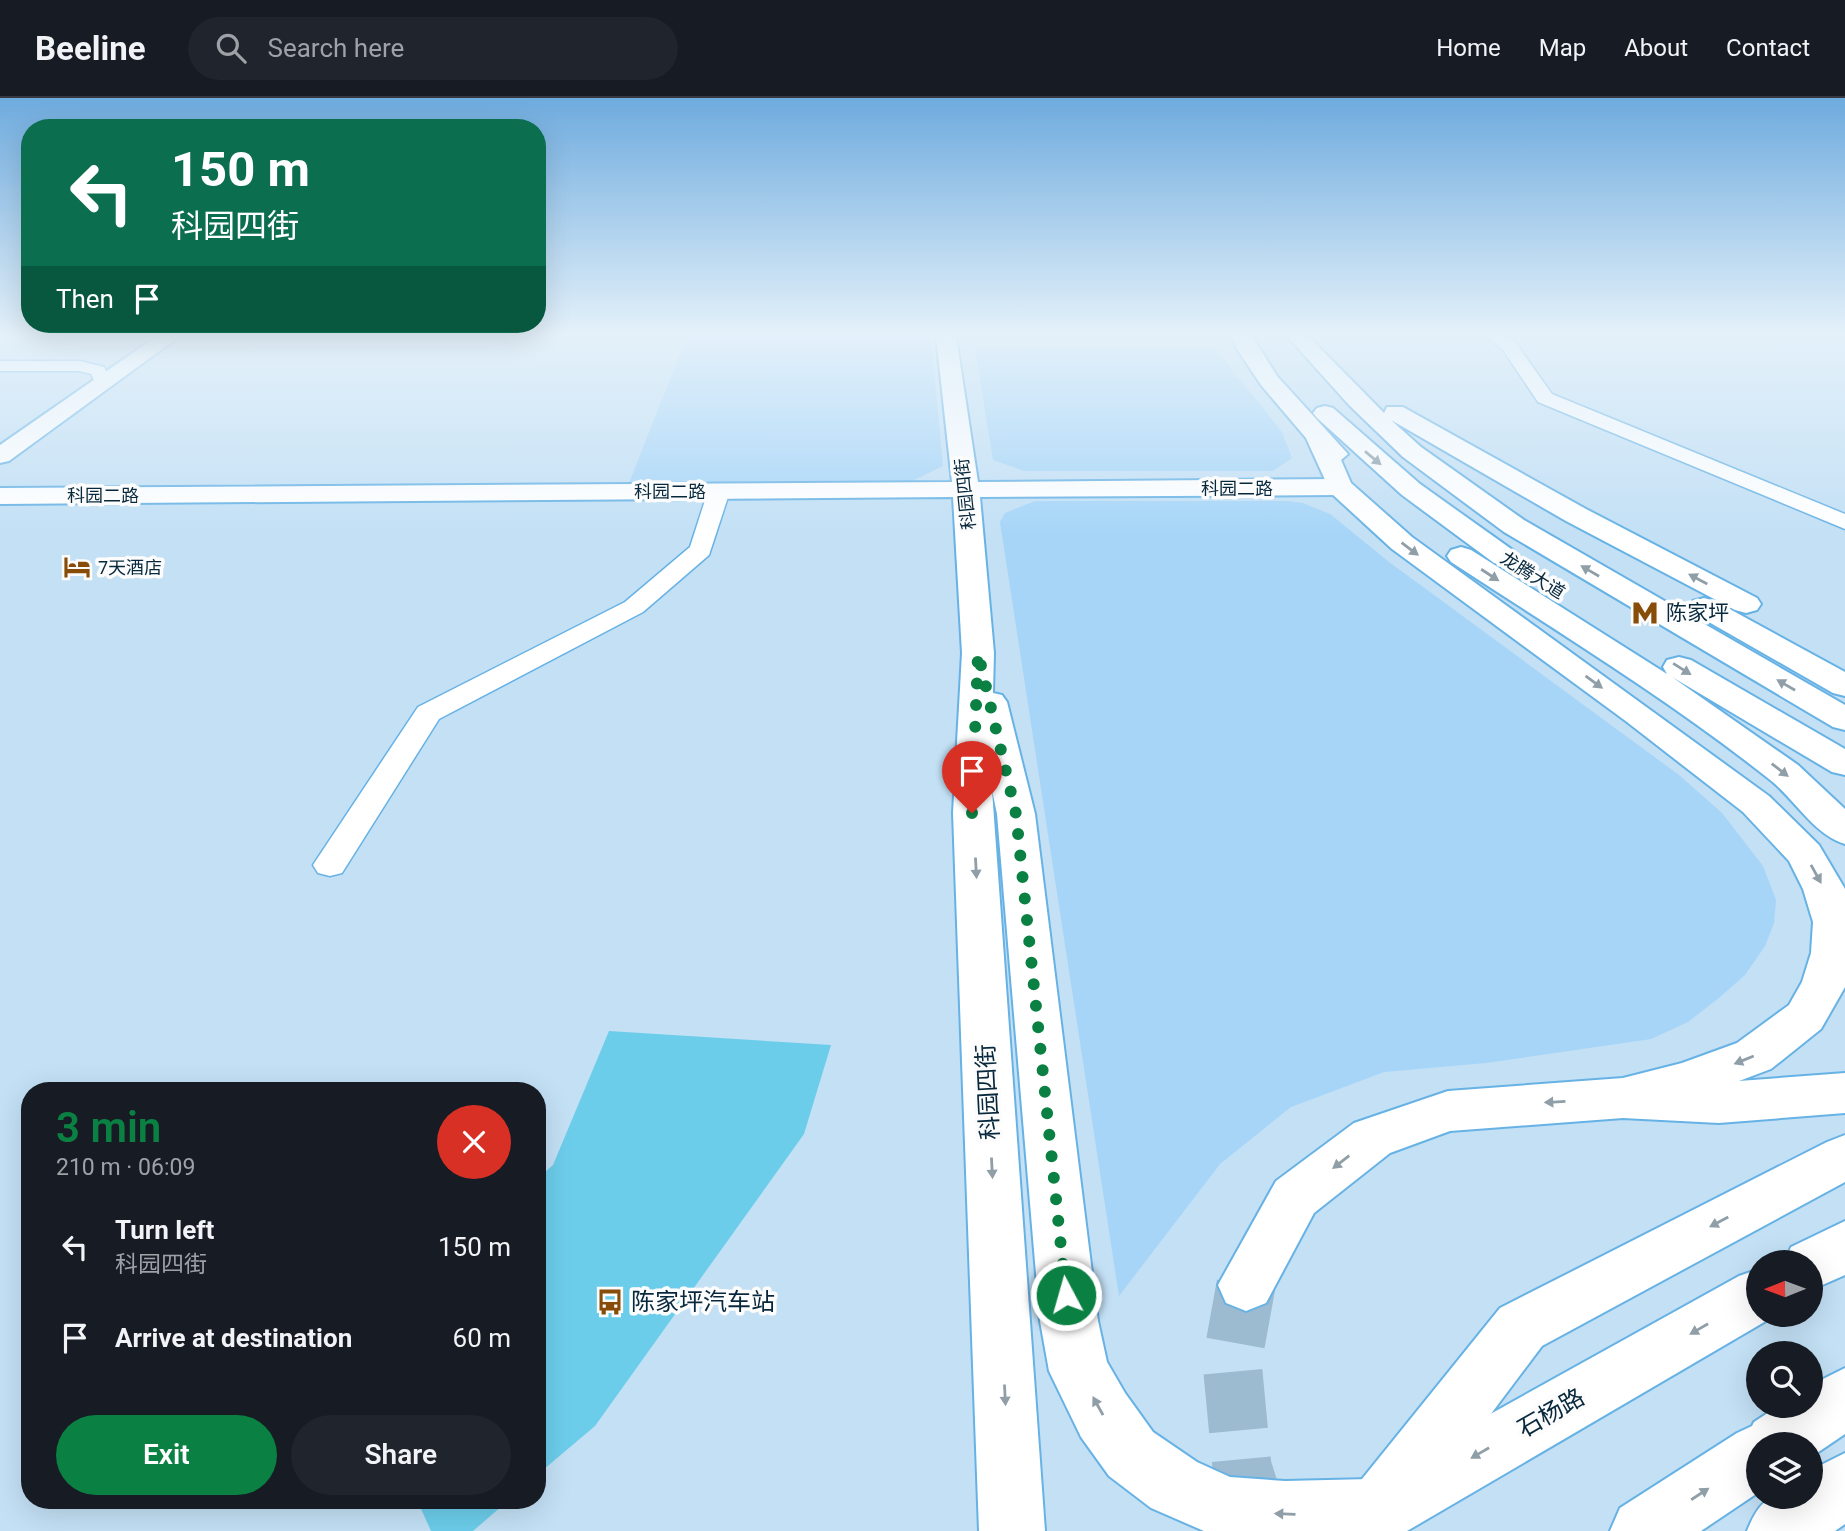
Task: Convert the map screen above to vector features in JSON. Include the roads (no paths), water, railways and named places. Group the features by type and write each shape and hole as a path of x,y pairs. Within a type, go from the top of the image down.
{"main road":[{"path":"0,456 75,403"},
{"name":"科园四街","path":"955,403 966,490 978,653 972,813 1013,1531"},
{"path":"1288,403 1318,438 1432,538 1690,703 1785,773 1845,831"},
{"name":"龙腾大道","path":"1315,403 1349,436 1466,534 1718,691 1845,764"},
{"name":"龙腾大道","path":"1360,403 1412,452 1514,526 1845,720"},
{"path":"1383,403 1486,479 1548,520 1845,687"},
{"path":"1395,412 1576,515 1845,657"},
{"path":"1318,438 1340,487 1402,543 1639,715 1756,804 1805,854 1824,889 1834,922 1833,953 1824,984 1805,1017 1754,1056 1688,1081 1623,1098"},
{"name":"科园二路","path":"0,496 1340,487"},
{"name":"科园四街","path":"978,653 1016,814 1069,1321 1079,1371 1103,1415 1131,1454 1174,1485 1229,1509 1361,1521"},
{"path":"1639,715 1845,847"},
{"path":"1246,1284 1295,1197 1372,1138 1448,1111 1623,1098 1719,1102 1845,1093"},
{"path":"1780,1190 1845,1127"},
{"path":"1361,1521 1521,1327 1845,1157"},
{"path":"1824,1258 1845,1246"},
{"name":"石杨路","path":"1361,1521 1746,1302"},
{"path":"1794,1432 1845,1398"},
{"path":"1643,1531 1746,1464"},
{"path":"1780,1531 1845,1485"}],"street":[{"path":"1557,403 1845,522"},
{"path":"330,865 428,713 634,607 701,550 719,491"}],"tunnel":[{"path":"1246,1285 1232,1362 1242,1467 1262,1531"}],"place":[{"name":"7天酒店","path":"77,567"},
{"name":"陈家坪","path":"1645,613"},
{"name":"陈家坪汽车站","path":"610,1302"}]}
